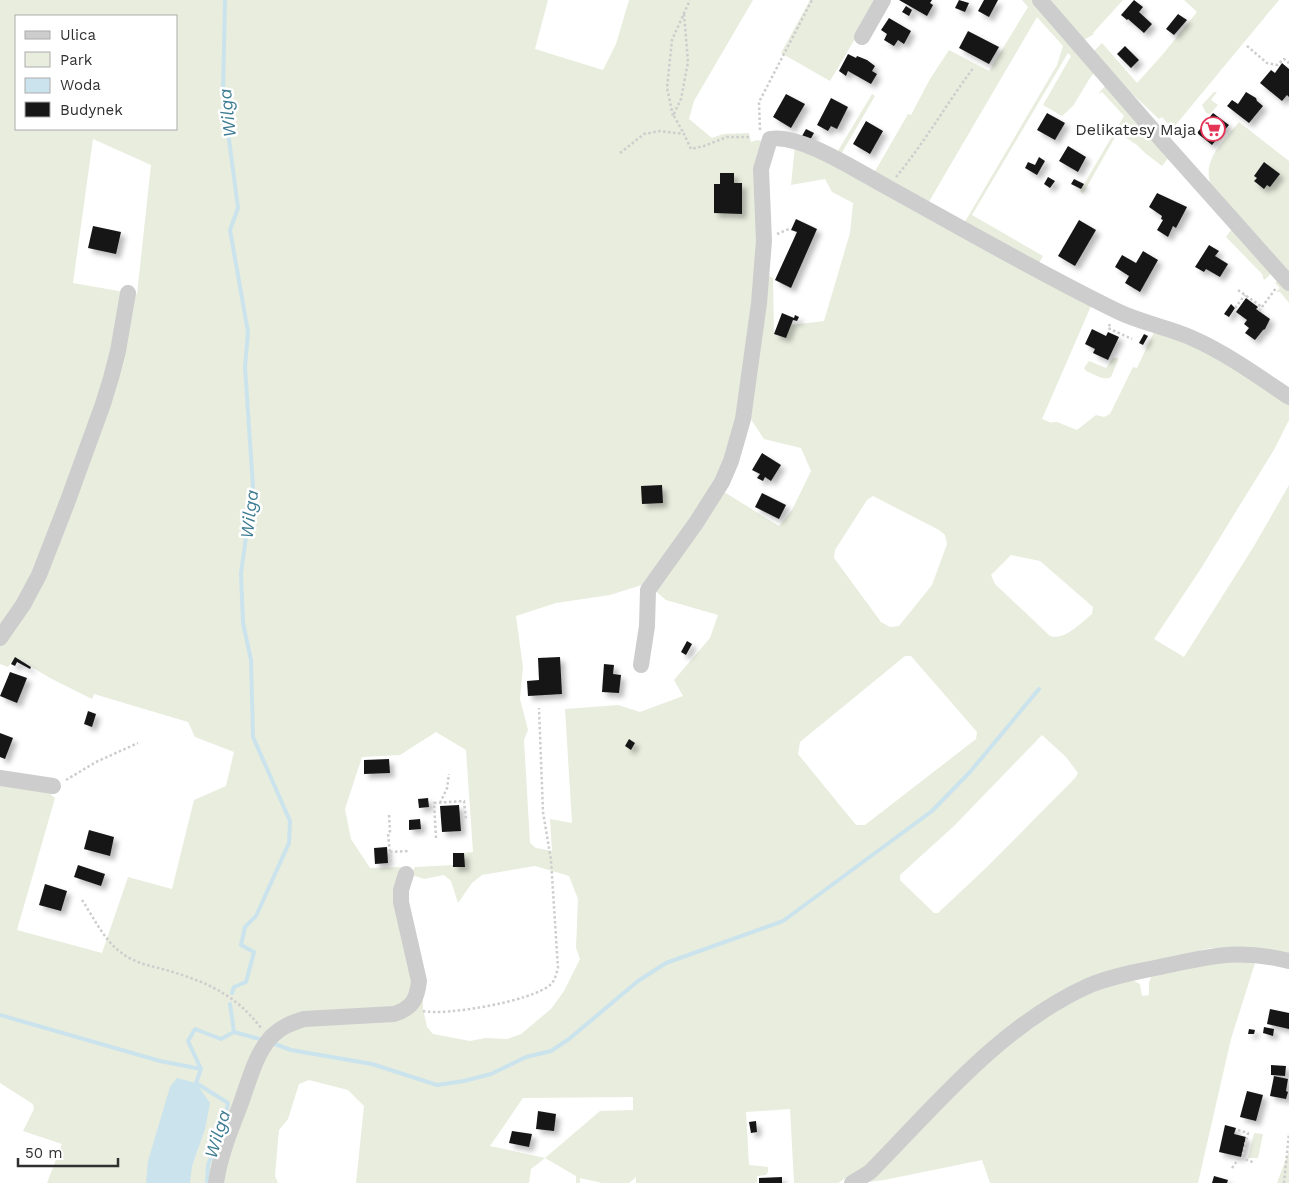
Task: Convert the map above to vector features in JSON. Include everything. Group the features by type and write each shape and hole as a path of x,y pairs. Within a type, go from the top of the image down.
{"street":[{"path":"862,37 883,0"},
{"path":"1040,0 1289,283"},
{"path":"641,665 647,626 648,590 696,523 722,482 731,461 744,419 759,303 764,240 761,169 770,139 793,140 812,147 1045,274 1120,312 1192,338 1214,349 1289,397"},
{"path":"0,638 23,605 35,583 64,511 111,378 118,352 128,293"},
{"path":"0,778 57,785"},
{"path":"216,1183 220,1161 250,1078 261,1052 280,1029 304,1019 394,1014 405,1010 413,1002 418,992 419,981 401,902 401,890 406,874"},
{"path":"852,1183 870,1172 989,1052 1023,1024 1089,986 1118,976 1218,955 1248,954 1289,961"}],"path":[{"path":"690,0 672,40 667,88 673,116 691,149 727,138 750,137"},
{"path":"760,136 759,102 812,0"},
{"path":"673,116 681,99 688,62 684,14"},
{"path":"1247,46 1271,65 1278,65 1284,59 1289,63"},
{"path":"888,188 974,67"},
{"path":"620,152 644,134 660,132 684,134"},
{"path":"1238,290 1262,307"},
{"path":"1259,311 1274,290"},
{"path":"1235,308 1245,295"},
{"path":"1111,321 1108,328 1132,339"},
{"path":"413,1002 419,1010 427,1012 478,1008 528,996 548,986 554,980 558,968 551,860 543,812 539,708"},
{"path":"57,785 96,762 138,743"},
{"path":"440,803 447,788 449,774"},
{"path":"436,838 434,803 464,801 466,820"},
{"path":"389,814 390,830 388,834 391,863"},
{"path":"390,852 408,851"},
{"path":"82,900 107,939 123,955 197,980 227,994 242,1005 270,1039"},
{"path":"1238,1130 1248,1133 1242,1158"},
{"path":"1284,1183 1289,1133"},
{"path":"1232,1168 1239,1158 1256,1163"}],"green space":[{"path":"0,0 548,0 535,49 603,70 616,44 629,0 753,0 694,101 689,119 712,138 723,134 749,133 751,142 762,141 763,145 758,167 761,240 757,303 738,427 729,457 713,490 685,534 648,583 610,595 556,603 516,616 523,667 520,699 528,730 524,740 530,843 536,848 552,851 550,819 572,823 565,709 618,705 640,712 683,696 674,680 710,638 718,615 666,600 653,589 721,490 779,526 792,510 811,471 801,448 764,439 748,415 765,274 773,278 774,334 786,338 791,325 824,321 850,233 853,203 832,192 825,179 791,185 795,146 836,163 931,218 1052,282 1120,316 1135,321 1134,323 1091,306 1042,419 1052,423 1057,422 1077,430 1096,415 1104,417 1110,414 1133,367 1137,368 1154,332 1143,327 1146,325 1218,354 1289,401 1289,420 1275,448 1200,570 1154,639 1184,657 1254,546 1289,485 1289,955 1243,947 1211,948 1130,967 1090,979 1050,1000 1016,1022 988,1044 960,1071 892,1144 866,1166 838,1183 794,1183 790,1109 746,1112 749,1165 768,1167 766,1175 757,1176 757,1183 636,1183 636,1177 629,1183 602,1183 580,1178 580,1183 576,1183 576,1176 545,1158 531,1169 529,1183 356,1183 364,1106 348,1090 309,1080 299,1084 288,1119 279,1130 275,1176 278,1183 219,1183 234,1134 229,1125 212,1183 47,1183 62,1144 23,1131 34,1109 33,1104 0,1083 0,782 39,787 55,798 17,930 102,953 128,877 172,889 194,800 226,786 234,752 195,737 188,722 94,694 92,699 50,678 15,657 8,667 0,664 0,644 27,604 39,582 94,440 111,389 124,340 132,293 137,294 151,165 93,139 73,283 124,292 121,315 99,403 56,527 31,585 0,633","holes":["873,496 939,530 945,535 947,544 932,585 899,626 890,627 881,622 834,558 835,550 867,500","1011,555 1040,561 1093,607 1092,614 1067,634 1055,637 1050,636 995,584 991,575","905,656 911,656 977,732 976,739 865,825 856,825 798,754 800,742","436,732 466,750 473,852 464,853 465,867 453,867 453,865 415,867 406,882 404,905 421,987 418,998 410,1010 395,1017 312,1022 297,1024 279,1034 273,1033 280,1026 305,1016 392,1011 405,1004 413,993 415,982 398,904 400,882 406,867 370,868 351,839 345,809 362,757 400,755","1042,735 1066,757 1078,773 988,866 938,913 934,913 900,880 900,875 954,826","535,866 569,876 578,899 576,948 580,959 564,991 551,1009 521,1034 507,1039 485,1038 470,1041 433,1034 427,1027 423,1009 423,986 407,908 407,891 412,875 424,879 444,875 451,881 458,903 472,883 482,875","633,1097 633,1110 600,1111 545,1158 490,1146 523,1098"]},
{"path":"810,0 878,0 830,81 781,53"},
{"path":"1022,0 1033,0 1095,72 1073,106 1062,116 1043,105 1071,56 1068,53 972,215 1043,256 1037,267 963,225 1057,65 1063,46 1037,17 927,205 874,173 908,114 911,115 930,79 949,50 989,71 1028,7"},
{"path":"1049,0 1123,0 1094,34 1084,40"},
{"path":"1184,0 1279,0 1174,127 1170,129 1167,128 1169,125 1162,117 1159,119 1129,91 1094,51 1102,43 1137,83 1197,12"},
{"path":"1106,85 1169,157 1162,166 1137,145 1120,134 1115,137 1083,194 1080,191 1124,116 1102,92 1098,94"},
{"path":"1214,92 1217,92 1211,100 1218,105 1210,114 1206,113 1202,105"},
{"path":"872,94 875,96 840,156 836,154"},
{"path":"1239,122 1289,161 1289,271 1211,185 1209,167 1212,159 1221,143"},
{"path":"1231,230 1236,231 1270,269 1270,275 1264,280 1262,274 1226,237"},
{"path":"1277,281 1289,290 1289,303 1280,292 1276,292 1280,288 1275,283"},
{"path":"1113,358 1118,358 1118,360 1111,377 1098,377 1084,368 1089,361 1106,368"},
{"path":"1256,960 1231,1039 1198,1183 990,1183 982,1160 868,1182 970,1079 1011,1041 1090,990 1130,979 1140,984 1142,996 1149,995 1149,982 1152,975 1184,966"},
{"path":"1254,1133 1263,1134 1258,1158 1248,1158"},
{"path":"1289,1151 1289,1183 1277,1183"}],"water":[{"path":"177,1078 196,1083 210,1103 205,1129 192,1166 190,1183 146,1183 148,1161 170,1087"}],"building":[{"path":"899,0 932,0 930,3 933,5 927,16"},
{"path":"959,0 969,3 965,12 955,8"},
{"path":"984,0 998,0 989,17 978,11"},
{"path":"1134,0 1143,7 1139,12 1152,24 1144,33 1121,15"},
{"path":"906,6 912,10 909,16 902,12"},
{"path":"1178,14 1187,20 1174,35 1166,29"},
{"path":"889,18 911,31 904,44 898,40 894,46 884,40 887,34 881,30"},
{"path":"968,31 999,47 989,64 959,48"},
{"path":"1125,46 1139,60 1131,68 1117,54"},
{"path":"848,54 867,60 875,66 872,71 877,74 871,84 848,71 846,76 839,71"},
{"path":"1282,63 1289,69 1289,97 1287,95 1282,101 1260,83 1271,70 1275,73"},
{"path":"1246,92 1256,98 1263,106 1249,123 1227,106 1232,100 1238,104"},
{"path":"786,94 805,104 791,128 773,117"},
{"path":"831,98 848,107 837,129 831,126 828,131 817,125"},
{"path":"1047,113 1065,123 1055,140 1037,130"},
{"name":"Delikatesy Maja","path":"1213,113 1229,125 1212,145 1197,133"},
{"path":"866,121 883,131 870,154 853,144"},
{"path":"806,129 814,133 810,140 802,136"},
{"path":"1068,146 1086,157 1078,172 1059,161"},
{"path":"1039,157 1045,161 1037,175 1025,168 1028,162 1035,165"},
{"path":"1264,162 1280,174 1270,187 1267,185 1264,189 1254,181 1257,178 1254,176"},
{"path":"720,173 734,173 734,183 742,183 742,214 714,213 714,184 720,184"},
{"path":"1048,177 1055,181 1050,188 1044,184"},
{"path":"1074,179 1084,184 1081,189 1071,184"},
{"path":"1157,193 1187,207 1176,228 1173,226 1168,237 1157,230 1163,220 1161,219 1162,216 1149,207"},
{"path":"796,219 817,229 791,288 775,280 797,232 791,230"},
{"path":"1079,220 1096,230 1075,266 1058,256"},
{"path":"93,226 121,232 116,254 88,248"},
{"path":"1209,245 1219,251 1215,256 1228,264 1220,277 1206,269 1204,272 1195,267"},
{"path":"1143,251 1158,260 1140,292 1125,283 1129,276 1115,267 1122,255 1136,263"},
{"path":"1246,298 1258,307 1256,309 1270,319 1265,329 1255,340 1245,333 1249,328 1244,324 1247,320 1236,312"},
{"path":"1231,304 1235,308 1229,317 1224,314"},
{"path":"782,313 794,318 795,315 799,317 797,321 793,320 786,338 774,334"},
{"path":"1092,329 1106,336 1108,332 1119,337 1108,360 1093,353 1095,349 1085,344"},
{"path":"1144,334 1148,336 1143,345 1139,343"},
{"path":"762,453 781,465 771,481 765,477 763,481 757,478 760,474 752,470"},
{"path":"662,485 663,503 642,504 641,486"},
{"path":"762,493 786,505 779,519 755,507"},
{"path":"687,641 692,644 686,655 681,652"},
{"path":"15,657 31,667 30,669 17,662 15,666 11,664"},
{"path":"560,657 562,694 528,696 527,681 539,680 538,658"},
{"path":"604,664 614,665 613,674 621,675 619,693 602,692"},
{"path":"10,672 27,678 17,703 0,696"},
{"path":"88,711 96,714 92,727 84,724"},
{"path":"0,733 13,738 5,759 0,757"},
{"path":"629,739 635,743 631,750 625,746"},
{"path":"389,759 390,773 364,774 364,760"},
{"path":"428,798 429,807 419,808 418,799"},
{"path":"459,805 461,831 442,832 440,806"},
{"path":"420,819 421,829 409,830 409,820"},
{"path":"89,830 114,837 110,856 84,849"},
{"path":"387,847 388,863 375,864 374,848"},
{"path":"453,853 464,853 465,867 453,867"},
{"path":"78,865 105,874 101,886 74,877"},
{"path":"45,884 67,891 61,911 39,905"},
{"path":"1270,1009 1289,1013 1289,1029 1267,1024"},
{"path":"1264,1027 1274,1029 1273,1036 1263,1033"},
{"path":"1249,1029 1255,1030 1254,1034 1248,1034"},
{"path":"1271,1065 1286,1066 1285,1076 1271,1075"},
{"path":"1274,1076 1288,1079 1286,1099 1270,1096"},
{"path":"1247,1091 1263,1095 1256,1121 1240,1117"},
{"path":"538,1111 556,1114 554,1131 536,1129"},
{"path":"756,1121 757,1132 751,1133 749,1122"},
{"path":"1225,1125 1236,1128 1234,1134 1246,1137 1241,1157 1219,1152"},
{"path":"512,1131 532,1134 529,1147 509,1143"},
{"path":"1214,1176 1228,1180 1227,1183 1212,1183"},
{"path":"782,1177 782,1183 759,1183 759,1178"}],"waterway":[{"name":"Wilga","path":"225,0 223,94 238,208 230,230 248,332 245,367 253,487 241,573 243,623 251,660 253,737 290,821 289,843 256,916 245,927 241,945 254,952 246,982 234,987 232,993"},
{"path":"272,1043 291,1050 372,1064 437,1085 491,1074 526,1057 551,1051 569,1039 638,981 666,963 783,921 932,811 970,772 1039,689"},
{"name":"Wilga","path":"230,1004 234,1032"},
{"path":"0,1015 160,1061 201,1069"},
{"name":"Wilga","path":"207,1183 208,1165 224,1126 228,1103 196,1083 201,1069 188,1041 195,1029 221,1039 234,1032"},
{"path":"234,1032 263,1040"}],"place":[{"name":"Delikatesy Maja","path":"1213,129"}]}
